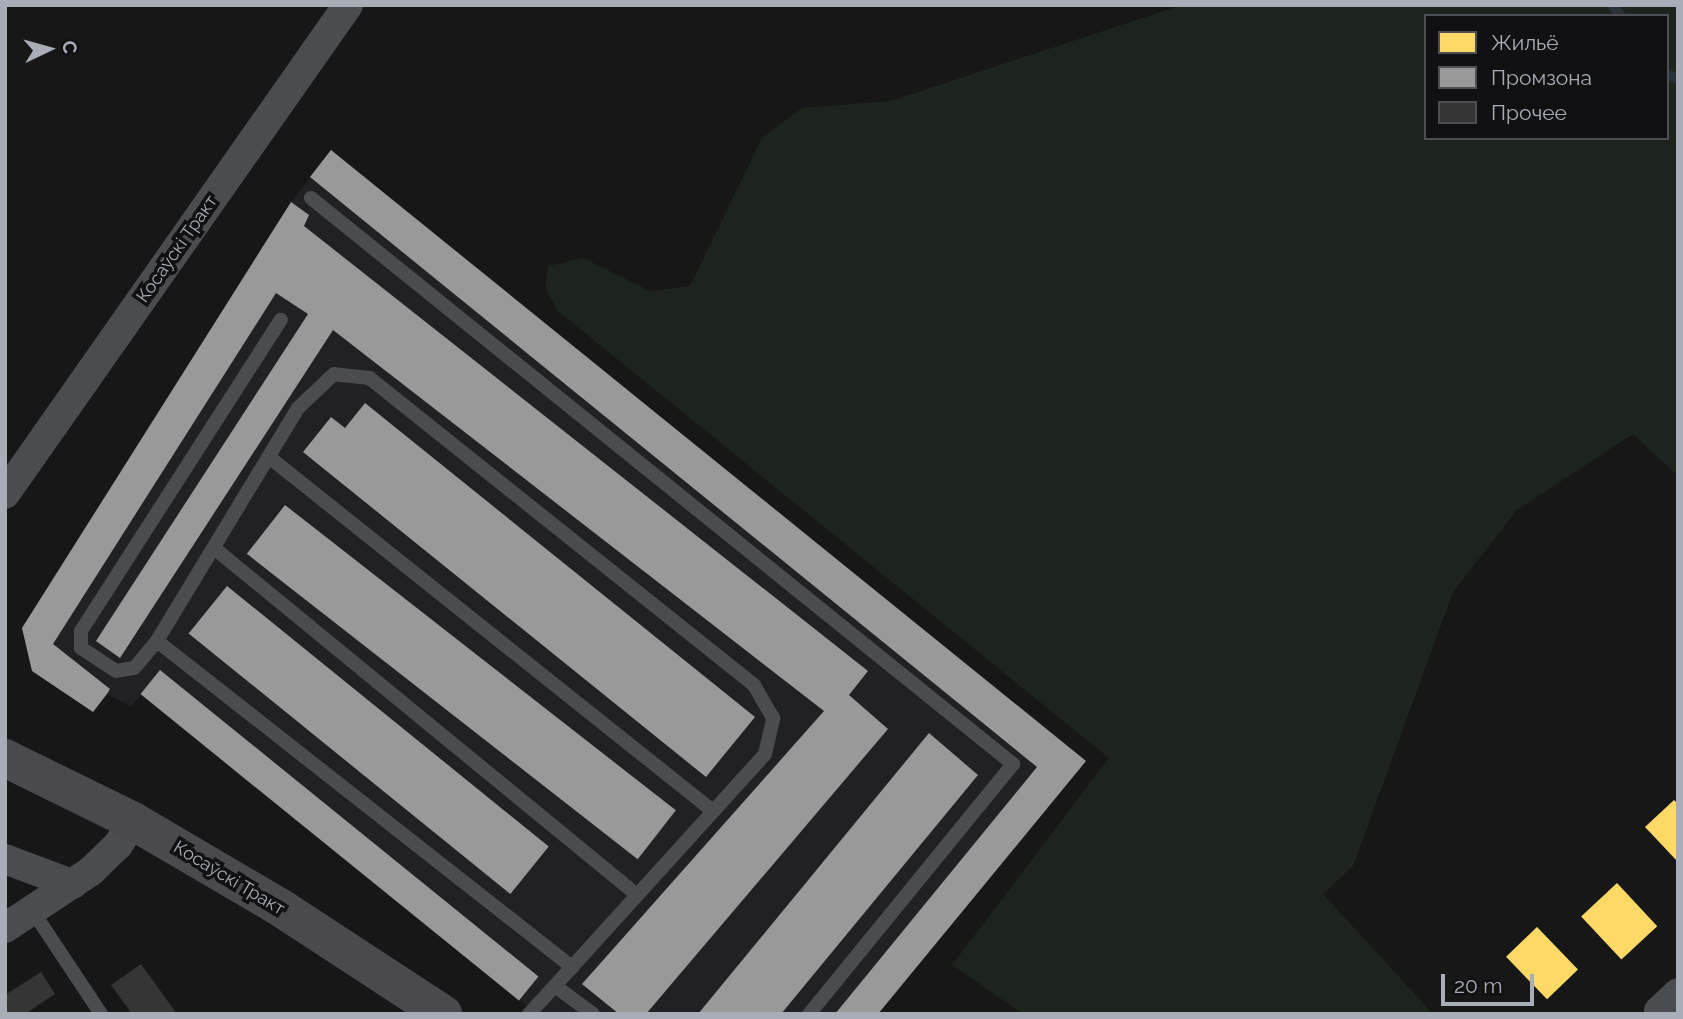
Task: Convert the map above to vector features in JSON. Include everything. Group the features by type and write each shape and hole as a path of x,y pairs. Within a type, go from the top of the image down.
{"main road":[{"name":"Косаўскі Тракт","path":"5,758 133,821 281,908 443,1014"}],"street":[{"name":"Косаўскі Тракт","path":"5,494 348,5"},
{"path":"5,928 72,884 118,845 133,821"},
{"path":"5,859 72,884"}],"lane":[{"path":"312,198 1013,764 809,1014"},
{"path":"281,320 81,631 81,648 116,671 134,668 157,641 298,408 334,374 370,378 754,685 773,718 765,754 529,1014"},
{"path":"269,457 713,811"},
{"path":"214,548 637,895"},
{"path":"157,641 572,967"},
{"path":"33,910 101,1014"},
{"path":"555,986 593,1014"}],"shaded area":[{"path":"1182,5 1678,5 1678,476 1633,434 1517,510 1453,592 1353,866 1323,894 1433,1014 1023,1014 952,965 1109,758 558,311 545,288 548,266 583,258 650,291 690,286 762,138 802,108 891,101"},
{"path":"331,150 1086,761 878,1014 536,1014 141,695 131,707 107,694 93,712 32,671 22,628 291,202"}],"building: Жильё":[{"path":"1674,800 1678,804 1678,862 1645,827"},
{"path":"1617,883 1657,926 1621,960 1581,916"},
{"path":"1537,927 1578,969 1547,999 1506,957"}],"building: Промзона":[{"path":"331,150 1086,761 878,1014 835,1014 1037,767 310,177"},
{"path":"291,202 309,215 304,226 868,671 849,695 888,729 646,1014 619,1014 582,984 824,711 333,330 120,658 96,641 308,314 276,293 53,644 110,689 107,694 93,712 32,671 22,628"},
{"path":"365,403 755,717 706,777 303,452 331,417 345,428"},
{"path":"285,505 676,810 638,859 247,554"},
{"path":"227,586 549,847 510,894 189,633"},
{"path":"160,670 538,976 519,1001 140,694"},
{"path":"929,733 978,775 781,1014 698,1014"}],"building: Прочее":[{"path":"141,964 177,1014 132,1014 111,985"},
{"path":"41,972 55,994 25,1014 7,1014 5,995"}],"waterway":[{"path":"1612,5 1619,14"},
{"path":"1669,75 1678,79"}]}
